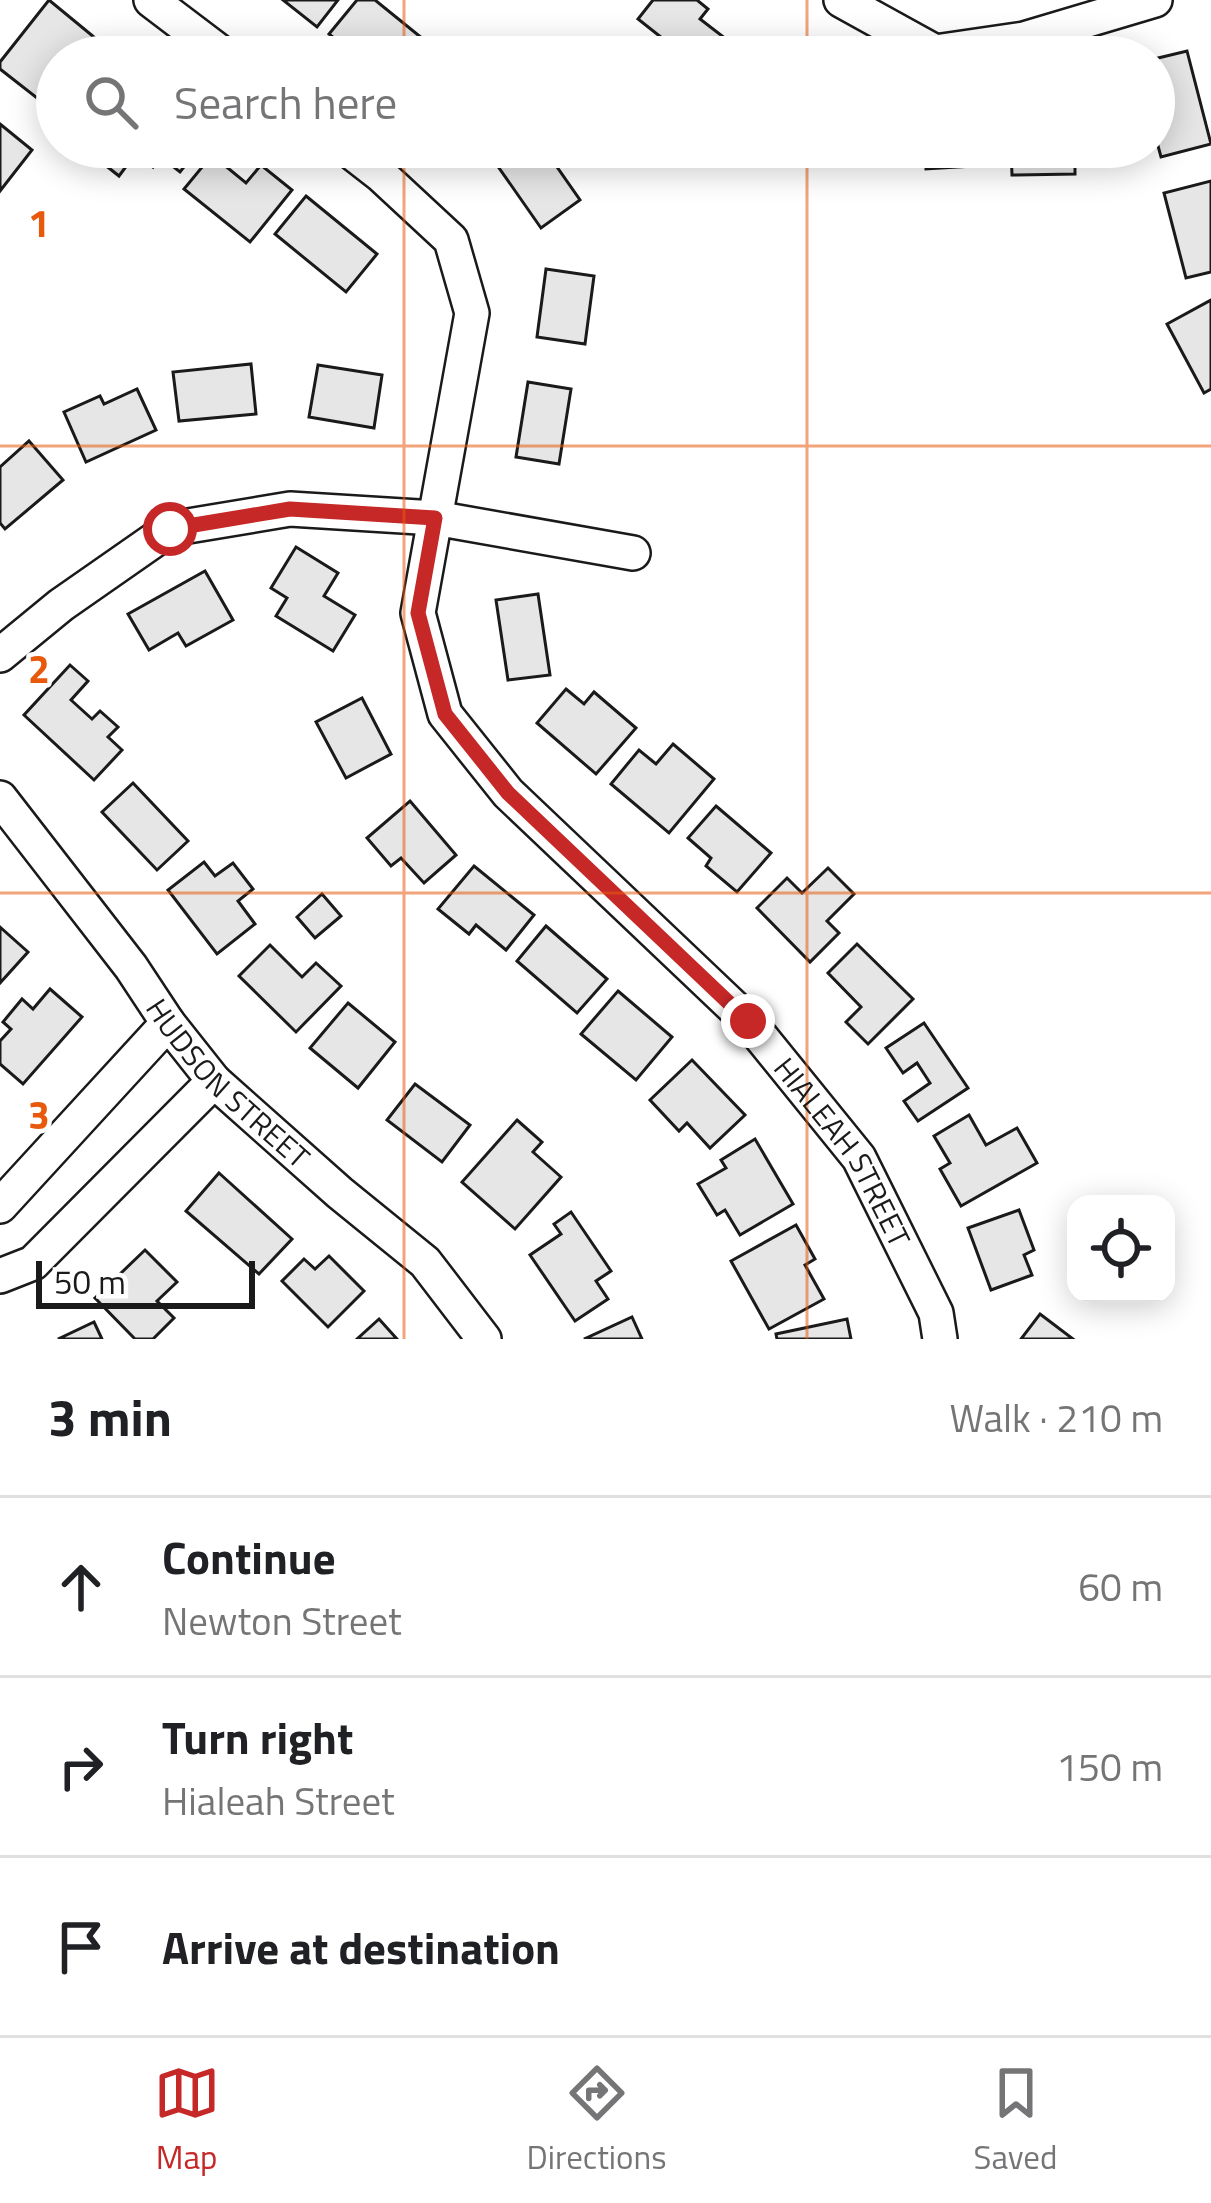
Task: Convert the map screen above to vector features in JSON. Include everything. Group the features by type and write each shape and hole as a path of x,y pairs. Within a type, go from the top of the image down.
{"street":[{"path":"151,0 198,36"},
{"path":"841,0 906,36"},
{"path":"1034,36 1155,0"},
{"name":"HIALEAH STREET","path":"372,168 451,240 472,313 418,613 445,714 508,793 748,1021 860,1158 936,1313 940,1339"},
{"path":"0,656 61,605 170,529 290,509 435,518 633,553"},
{"name":"HUDSON STREET","path":"0,798 214,1081 425,1262 484,1339"},
{"path":"0,1206 168,1023"},
{"path":"0,1276 33,1263 214,1081"}],"building":[{"path":"49,0 93,36 36,36 36,97 0,69 0,62"},
{"path":"283,0 338,0 317,27"},
{"path":"357,0 375,0 419,36 331,36"},
{"path":"653,0 697,0 708,9 700,19 722,36 659,36 638,19"},
{"path":"1187,51 1211,144 1175,153 1175,54"},
{"path":"0,124 32,150 0,191"},
{"path":"201,168 228,168 246,183 258,168 265,168 292,190 250,242 184,189"},
{"path":"499,168 558,168 580,200 541,228"},
{"path":"1012,168 1075,168 1075,174 1012,175"},
{"path":"1211,181 1211,272 1186,278 1164,193"},
{"path":"306,196 377,254 346,292 275,234"},
{"path":"546,269 594,276 585,344 537,337"},
{"path":"1211,300 1211,389 1204,393 1167,324"},
{"path":"251,364 256,414 179,421 173,372"},
{"path":"318,365 382,375 374,428 309,417"},
{"path":"528,382 571,389 559,464 516,457"},
{"path":"137,389 156,430 86,462 64,412 100,396 104,404"},
{"path":"29,441 63,480 5,529 0,523 0,467"},
{"path":"296,547 338,573 324,596 355,615 333,651 276,616 287,598 271,588"},
{"path":"205,571 233,620 186,646 178,633 149,650 128,614"},
{"path":"538,594 550,675 508,680 496,600"},
{"path":"70,665 88,681 71,700 92,719 100,711 118,727 108,737 122,750 94,780 24,715"},
{"path":"566,689 584,704 594,692 636,728 596,774 537,723"},
{"path":"362,698 391,754 346,778 316,722"},
{"path":"673,744 714,779 669,833 611,784 639,750 656,764"},
{"path":"133,783 188,841 157,870 102,812"},
{"path":"410,801 456,855 424,883 401,858 391,866 367,838"},
{"path":"716,806 771,853 737,892 706,866 711,858 688,838"},
{"path":"204,862 215,876 233,863 253,889 238,901 255,924 217,954 168,890"},
{"path":"474,866 534,915 506,950 476,925 469,934 438,909"},
{"path":"828,868 854,894 827,921 839,933 810,962 757,908 787,878 802,893"},
{"path":"322,894 341,916 315,938 297,917"},
{"path":"546,926 607,979 577,1013 517,961"},
{"path":"0,927 28,952 0,983"},
{"path":"857,944 913,999 868,1044 846,1022 861,1007 828,973"},
{"path":"270,945 302,977 316,963 341,986 296,1032 239,976"},
{"path":"50,989 82,1017 23,1084 0,1064 0,1041 11,1029 3,1022 22,999 33,1009"},
{"path":"618,991 672,1037 636,1080 581,1034"},
{"path":"348,1003 395,1042 358,1088 310,1048"},
{"path":"924,1023 968,1088 918,1121 904,1101 930,1083 917,1063 903,1073 886,1048"},
{"path":"692,1060 745,1115 710,1148 687,1123 679,1131 650,1100"},
{"path":"415,1084 470,1125 442,1162 387,1120"},
{"path":"969,1115 986,1145 1017,1128 1037,1163 961,1206 940,1169 950,1163 934,1136"},
{"path":"517,1120 542,1142 533,1152 561,1177 515,1229 462,1182"},
{"path":"755,1139 793,1204 740,1235 725,1210 717,1215 698,1184 726,1168 721,1160"},
{"path":"219,1173 292,1239 259,1274 186,1211"},
{"path":"1019,1210 1034,1250 1024,1255 1032,1275 991,1290 968,1228"},
{"path":"571,1212 611,1271 596,1281 608,1299 575,1321 530,1255 561,1234 554,1224"},
{"path":"796,1225 815,1259 805,1265 824,1299 769,1329 731,1261"},
{"path":"145,1250 177,1282 157,1301 174,1318 153,1339 135,1339 95,1298"},
{"path":"329,1256 364,1291 328,1327 282,1281 304,1259 315,1269"},
{"path":"1040,1314 1073,1339 1021,1339"},
{"path":"632,1317 642,1339 584,1339"},
{"path":"379,1319 397,1339 357,1339"},
{"path":"847,1319 851,1339 777,1339 776,1334"},
{"path":"94,1322 102,1339 58,1339"}],"route":[{"path":"170,529 290,509 435,518 418,613 445,714 508,793 748,1021"}]}
